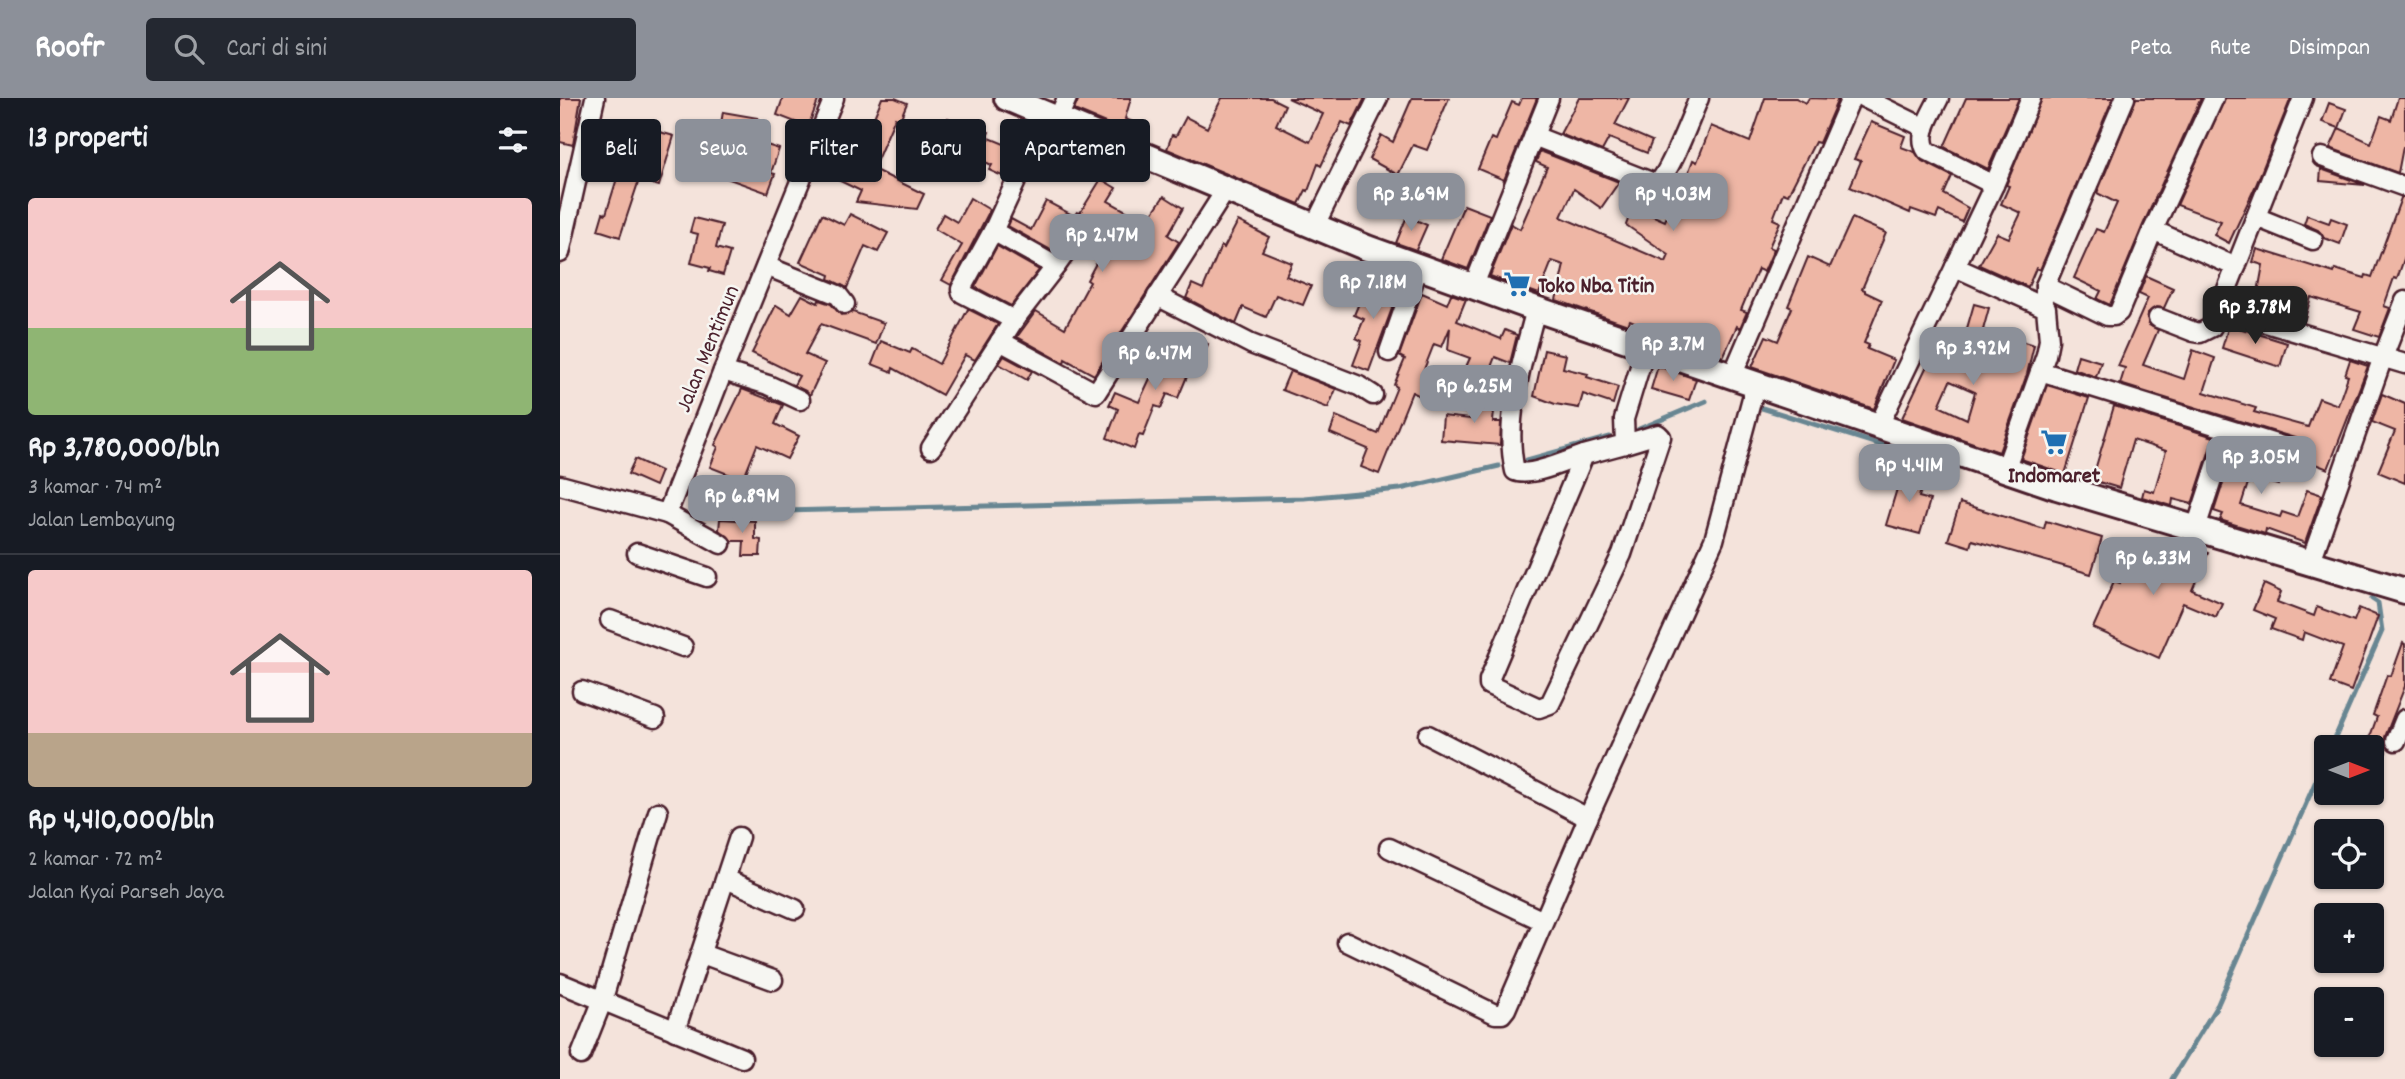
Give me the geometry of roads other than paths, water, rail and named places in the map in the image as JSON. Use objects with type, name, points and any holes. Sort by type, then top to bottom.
[{"type":"main road","points":[[1007,98],[1057,110],[1227,188],[1367,248],[1536,309],[2005,470],[2405,591]]},
{"type":"street","points":[[560,253],[595,98]]},
{"type":"street","name":"Jalan Mentimun","points":[[667,514],[834,98]]},
{"type":"street","points":[[1315,225],[1378,98]]},
{"type":"street","points":[[1474,285],[1549,98]]},
{"type":"street","points":[[1534,136],[1656,184],[1662,180],[1699,98]]},
{"type":"street","points":[[1347,942],[1495,1014],[1502,1014],[1714,540],[1744,379],[1851,98]]},
{"type":"street","points":[[1864,98],[1925,128]]},
{"type":"street","points":[[1939,98],[1922,140],[1927,151],[1994,185]]},
{"type":"street","points":[[1879,425],[1994,185],[2031,98]]},
{"type":"street","points":[[2005,470],[2049,340],[2045,286],[2124,98]]},
{"type":"street","points":[[2045,286],[2107,316],[2114,316],[2126,299],[2152,230],[2214,98]]},
{"type":"street","points":[[2158,318],[2200,333],[2212,327],[2303,98]]},
{"type":"street","points":[[1014,320],[961,292],[1057,110]]},
{"type":"street","points":[[2322,157],[2405,187]]},
{"type":"street","points":[[1000,341],[1093,393],[1099,389],[1227,188]]},
{"type":"street","points":[[2256,218],[2312,240]]},
{"type":"street","points":[[2152,230],[2235,267]]},
{"type":"street","points":[[993,231],[1056,266]]},
{"type":"street","points":[[931,448],[1014,320],[1069,248]]},
{"type":"street","points":[[1389,352],[1419,266]]},
{"type":"street","points":[[766,267],[838,295],[845,304]]},
{"type":"street","points":[[1955,267],[2046,308]]},
{"type":"street","points":[[1157,296],[1251,344],[1359,386],[1373,395]]},
{"type":"street","points":[[2310,564],[2405,301]]},
{"type":"street","points":[[1536,309],[1514,406],[1511,455],[1515,471],[1521,474],[1535,471],[1584,455],[1658,434],[1661,437],[1622,554],[1550,704],[1539,708],[1489,685],[1489,680],[1584,455]]},
{"type":"street","points":[[2219,309],[2405,364]]},
{"type":"street","points":[[1625,444],[1624,419],[1646,346]]},
{"type":"street","points":[[723,371],[768,385],[800,400]]},
{"type":"street","points":[[2039,371],[2292,449]]},
{"type":"street","points":[[2196,528],[2228,430]]},
{"type":"street","points":[[560,485],[667,514],[721,544]]},
{"type":"street","points":[[637,553],[707,577]]},
{"type":"street","points":[[610,620],[682,647]]},
{"type":"street","points":[[582,691],[655,718]]},
{"type":"street","points":[[2396,741],[2405,719]]},
{"type":"street","points":[[1427,735],[1588,818]]},
{"type":"street","points":[[581,1055],[602,1002],[658,812]]},
{"type":"street","points":[[675,1031],[740,837]]},
{"type":"street","points":[[1390,848],[1543,921]]},
{"type":"street","points":[[726,879],[795,909]]},
{"type":"street","points":[[702,954],[773,980]]},
{"type":"street","points":[[560,983],[742,1058]]},
{"type":"waterway","points":[[1639,429],[1706,401]]},
{"type":"waterway","points":[[1762,408],[1897,450]]},
{"type":"waterway","points":[[1527,460],[1610,437]]},
{"type":"waterway","points":[[708,513],[1304,498],[1400,489],[1499,466]]},
{"type":"waterway","points":[[2336,735],[2382,631],[2378,603],[2372,599]]},
{"type":"waterway","points":[[2172,1079],[2218,1004],[2314,785]]},
{"type":"place","name":"Toko Nba Titin","points":[[1517,284]]},
{"type":"place","name":"Indomaret","points":[[2054,442]]}]
